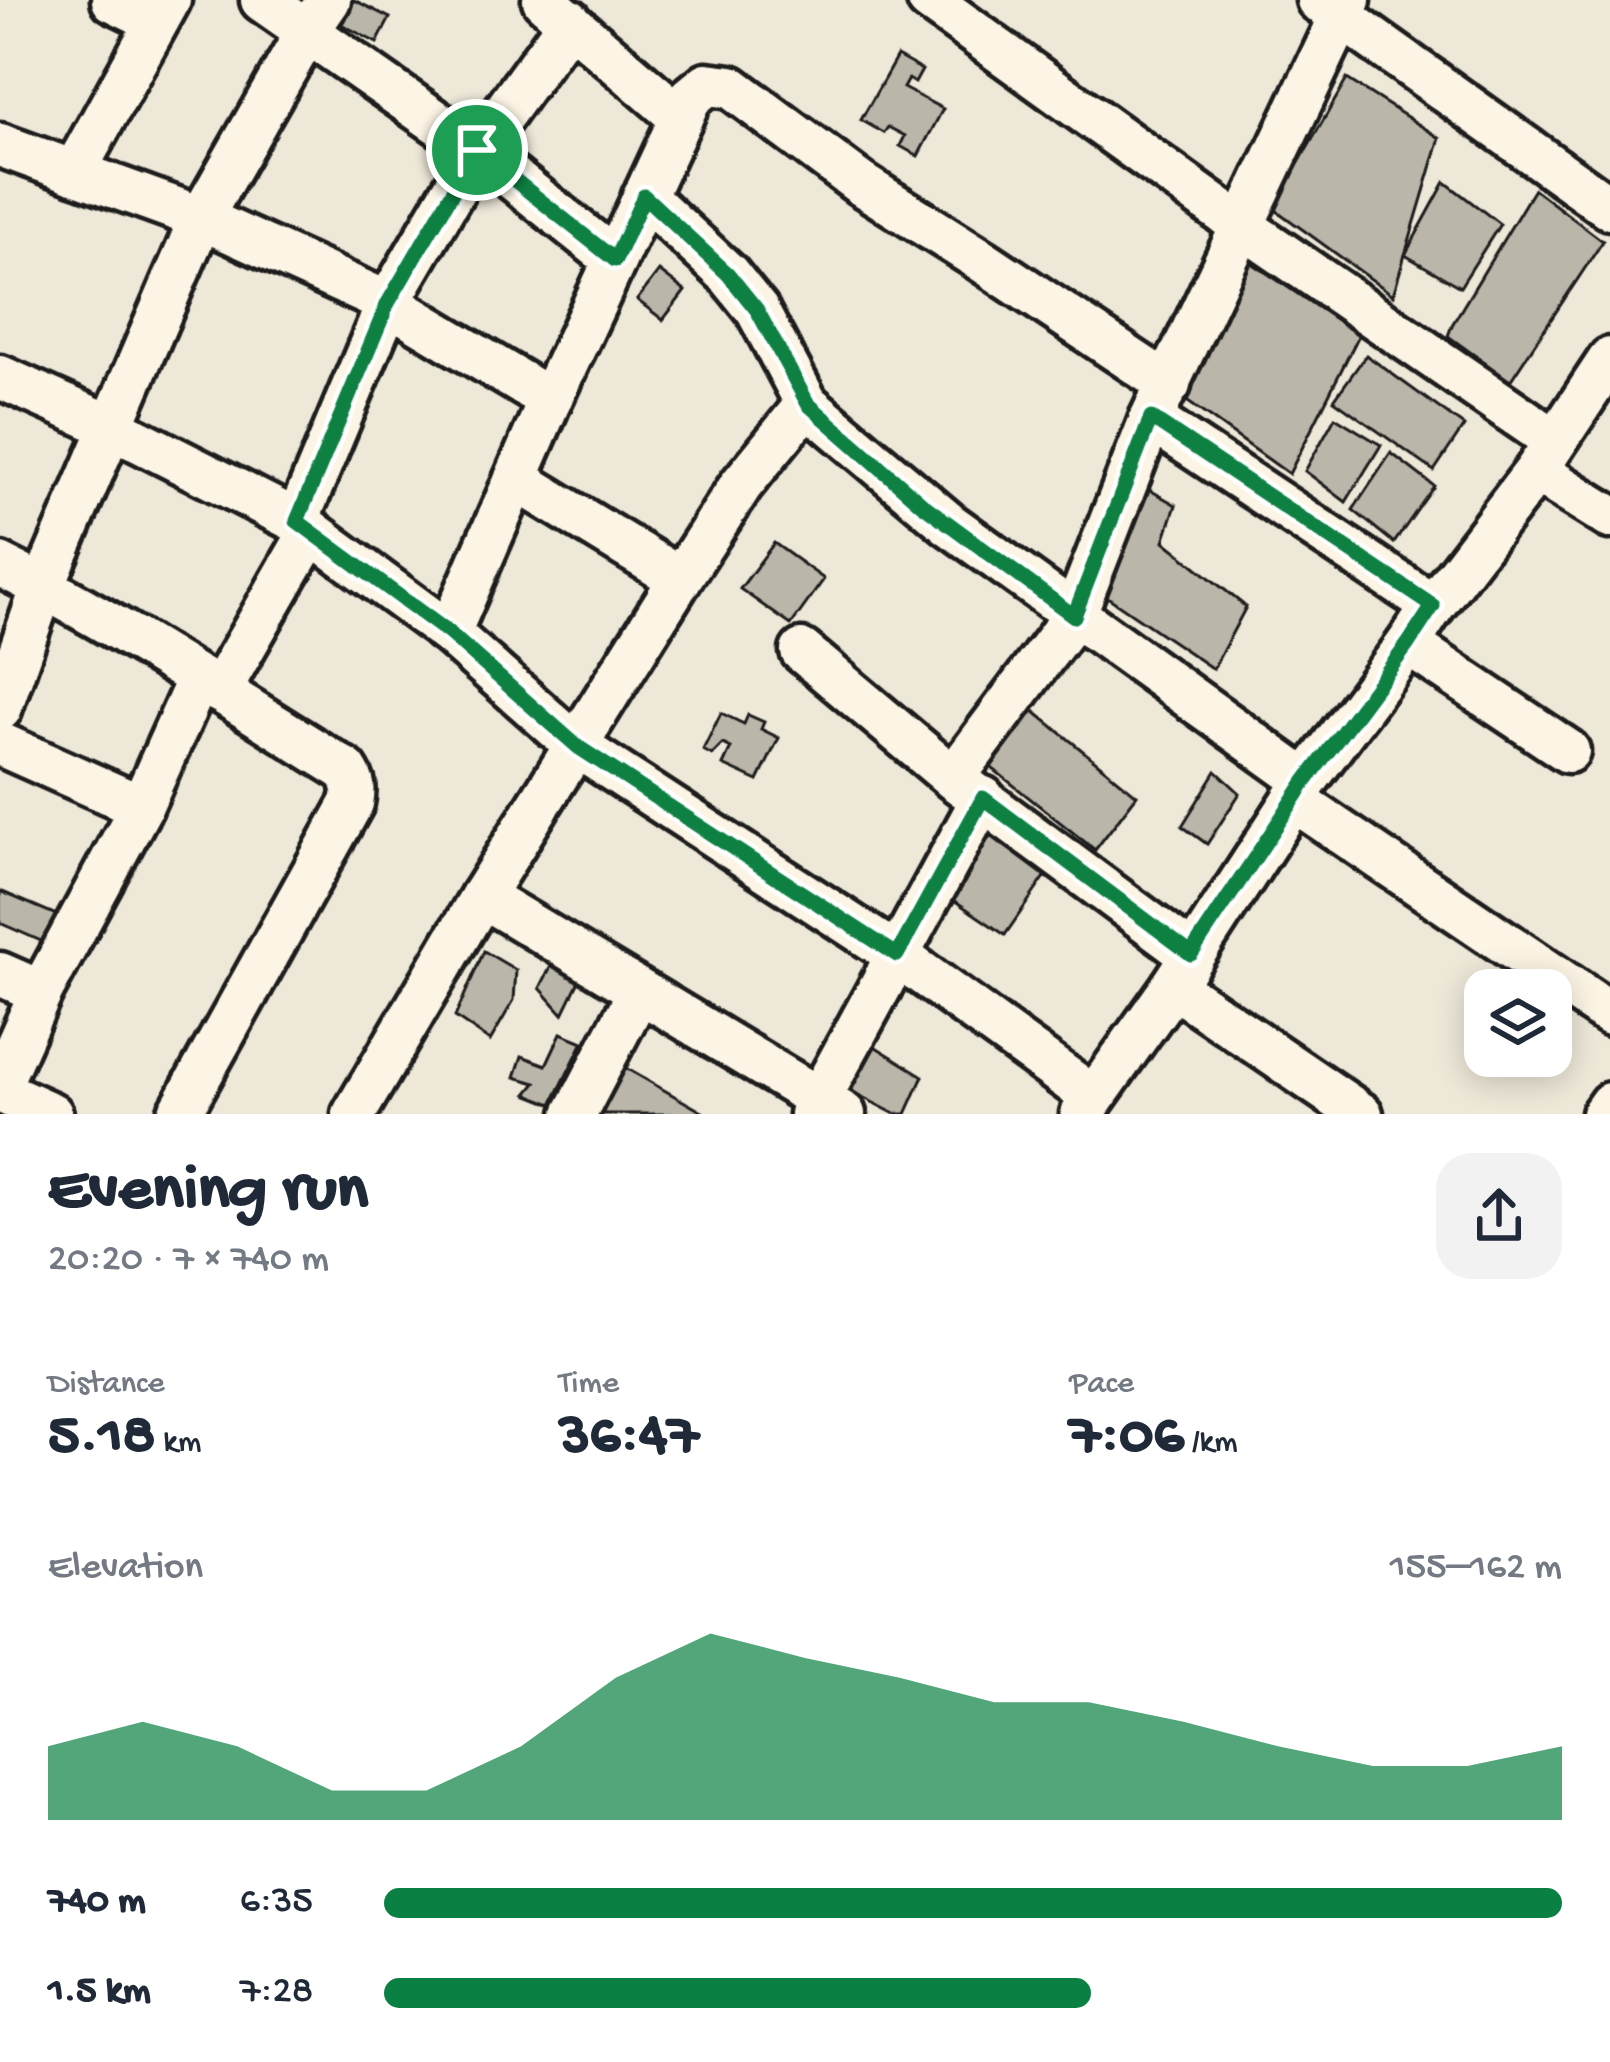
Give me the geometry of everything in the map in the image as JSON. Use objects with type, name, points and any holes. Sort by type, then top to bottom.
[{"type":"street","points":[[74,172],[163,11],[113,0]]},
{"type":"street","points":[[262,0],[318,16],[615,260]]},
{"type":"street","points":[[929,0],[1242,226],[1545,456],[1610,517]]},
{"type":"street","points":[[482,896],[825,1109],[968,788],[1074,616],[1160,402],[1242,226],[1336,5],[1610,208]]},
{"type":"street","points":[[51,1114],[0,1088],[41,992],[209,685],[304,526],[388,303],[557,11],[681,118]]},
{"type":"street","points":[[0,709],[43,586],[201,218],[318,16]]},
{"type":"street","points":[[449,633],[644,196],[681,118],[698,89],[707,84],[731,87],[861,184],[983,261],[1160,402],[1433,606]]},
{"type":"street","points":[[0,146],[201,218],[388,303],[550,400]]},
{"type":"street","points":[[644,196],[728,274],[757,310],[808,404],[922,504],[1300,790],[1610,1014]]},
{"type":"street","points":[[0,377],[112,427],[304,526],[449,633],[578,747],[897,955],[1087,1106],[1300,790],[1545,456],[1610,359]]},
{"type":"street","points":[[364,1110],[482,896],[680,578],[741,485],[808,404]]},
{"type":"street","points":[[516,479],[680,578]]},
{"type":"street","points":[[0,565],[209,685],[346,770],[353,780],[352,802],[179,1114]]},
{"type":"street","points":[[1408,644],[1568,751]]},
{"type":"street","points":[[802,651],[1361,1114]]},
{"type":"street","points":[[0,744],[141,807]]},
{"type":"street","points":[[0,974],[41,992]]},
{"type":"street","points":[[575,1114],[639,992]]},
{"type":"street","points":[[1603,1114],[1610,1104]]},
{"type":"building","points":[[354,0],[390,18],[377,43],[341,24]]},
{"type":"building","points":[[897,56],[922,70],[915,83],[908,79],[903,88],[943,109],[918,156],[900,146],[905,136],[888,127],[884,133],[861,120]]},
{"type":"building","points":[[1347,79],[1440,138],[1393,295],[1273,208]]},
{"type":"building","points":[[1445,182],[1500,224],[1460,287],[1405,255]]},
{"type":"building","points":[[1534,189],[1603,241],[1510,381],[1448,336]]},
{"type":"building","points":[[1246,259],[1359,335],[1289,474],[1181,397]]},
{"type":"building","points":[[659,271],[685,291],[663,320],[637,300]]},
{"type":"building","points":[[1366,355],[1464,426],[1434,471],[1334,400]]},
{"type":"building","points":[[1335,417],[1381,445],[1346,502],[1305,471]]},
{"type":"building","points":[[1391,453],[1434,486],[1394,543],[1353,510]]},
{"type":"building","points":[[1141,485],[1176,505],[1164,541],[1246,607],[1213,669],[1100,592]]},
{"type":"building","points":[[774,543],[824,579],[791,625],[740,589]]},
{"type":"building","points":[[1029,707],[1137,795],[1095,850],[988,765]]},
{"type":"building","points":[[721,713],[744,724],[748,715],[764,722],[761,729],[779,738],[758,781],[723,765],[731,748],[723,744],[712,755],[703,750]]},
{"type":"building","points":[[1216,771],[1240,793],[1207,844],[1182,826]]},
{"type":"building","points":[[981,823],[1051,868],[1005,935],[942,892]]},
{"type":"building","points":[[0,891],[59,916],[48,944],[0,923]]},
{"type":"building","points":[[484,951],[516,970],[514,1000],[490,1041],[455,1017]]},
{"type":"building","points":[[553,962],[580,979],[563,1014],[540,988]]},
{"type":"building","points":[[561,1033],[583,1042],[552,1104],[527,1094],[536,1083],[515,1077],[522,1056],[546,1065]]},
{"type":"building","points":[[863,1039],[923,1076],[906,1114],[895,1114],[847,1089]]},
{"type":"building","points":[[622,1066],[706,1114],[602,1114]]},
{"type":"route","points":[[477,150],[615,260],[644,196],[728,274],[757,310],[808,404],[922,504],[1074,616],[1151,418],[1433,606],[1306,781],[1191,954],[983,798],[897,955],[578,747],[449,633],[297,521],[388,303],[477,150]]}]
